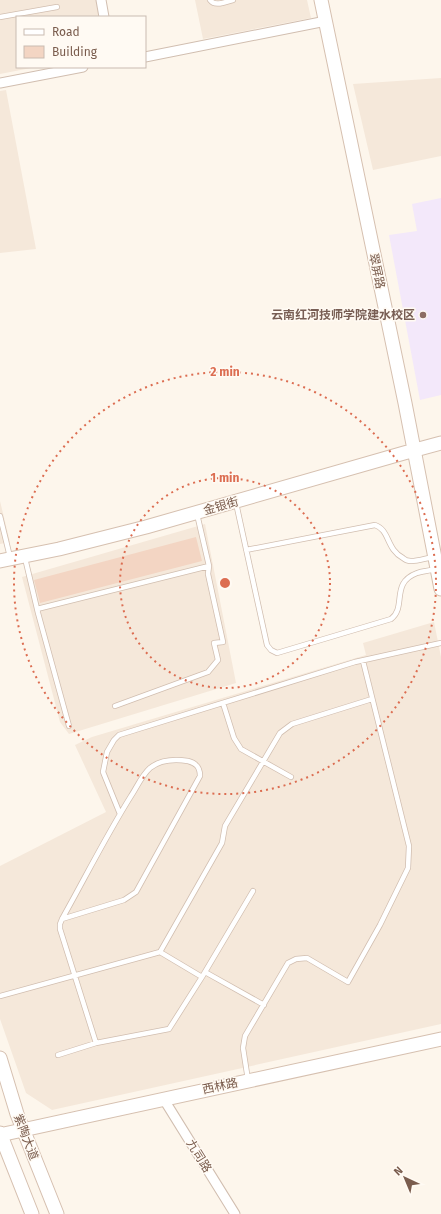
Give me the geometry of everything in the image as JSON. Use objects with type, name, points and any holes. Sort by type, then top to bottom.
[{"type":"street","points":[[101,0],[104,16]]},
{"type":"street","name":"翠屏路","points":[[321,0],[414,450],[441,589]]},
{"type":"street","points":[[146,57],[326,21]]},
{"type":"street","points":[[0,83],[79,68]]},
{"type":"street","name":"金银街","points":[[5,560],[124,533],[441,443]]},
{"type":"street","name":"西林路","points":[[0,1134],[441,1039]]},
{"type":"street","name":"紫陶大道","points":[[0,1058],[17,1114],[57,1214]]},
{"type":"street","name":"九司路","points":[[163,1098],[235,1214]]},
{"type":"street","name":"紫陶大道","points":[[0,1134],[32,1214]]},
{"type":"lane","points":[[210,0],[212,3],[216,4],[233,0]]},
{"type":"lane","points":[[0,17],[57,7]]},
{"type":"lane","points":[[236,501],[267,645],[271,650],[277,653],[391,619],[398,611],[400,589],[408,579],[436,563]]},
{"type":"lane","points":[[115,706],[208,672],[218,660],[214,644],[223,642],[208,574],[209,566],[197,513]]},
{"type":"lane","points":[[0,516],[5,560]]},
{"type":"lane","points":[[246,550],[375,525],[382,529],[390,547],[399,556],[410,562],[436,563]]},
{"type":"lane","points":[[25,556],[37,609],[68,726]]},
{"type":"lane","points":[[37,609],[209,566]]},
{"type":"lane","points":[[120,814],[103,772],[106,752],[114,740],[119,736],[363,661],[441,643]]},
{"type":"lane","points":[[248,1080],[244,1040],[288,963],[296,959],[307,958],[348,982],[380,926],[408,868],[409,846],[363,661]]},
{"type":"lane","points":[[0,996],[160,952],[222,843],[225,826],[280,733],[287,726],[372,699]]},
{"type":"lane","points":[[223,703],[238,746],[291,777]]},
{"type":"lane","points":[[62,919],[124,900],[136,892],[200,776],[199,769],[193,762],[171,759],[153,766],[146,772],[120,814],[62,919],[60,924],[60,929],[74,976],[96,1043]]},
{"type":"lane","points":[[58,1055],[96,1043],[169,1029],[253,891]]},
{"type":"lane","points":[[160,952],[202,977]]},
{"type":"lane","points":[[205,972],[264,1005]]},
{"type":"shaded area","points":[[0,0],[96,0],[99,16],[16,16],[16,68],[31,68],[0,74]]},
{"type":"shaded area","points":[[195,0],[307,0],[311,18],[203,39]]},
{"type":"shaded area","points":[[441,78],[441,156],[373,170],[353,84]]},
{"type":"shaded area","points":[[6,90],[36,249],[0,253],[0,91]]},
{"type":"shaded area","name":"云南红河技师学院建水校区","points":[[441,198],[441,395],[420,400],[389,235],[417,231],[412,204]]},
{"type":"shaded area","points":[[0,501],[10,542],[0,544]]},
{"type":"shaded area","points":[[205,524],[236,683],[69,734],[60,722],[22,577]]},
{"type":"shaded area","points":[[434,622],[441,657],[441,1024],[52,1110],[26,1093],[0,1019],[0,866],[106,812],[75,745],[92,737],[366,655],[363,643]]},
{"type":"building","points":[[196,537],[202,561],[40,603],[34,580]]},
{"type":"place","name":"云南红河技师学院建水校区","points":[[423,315]]}]
